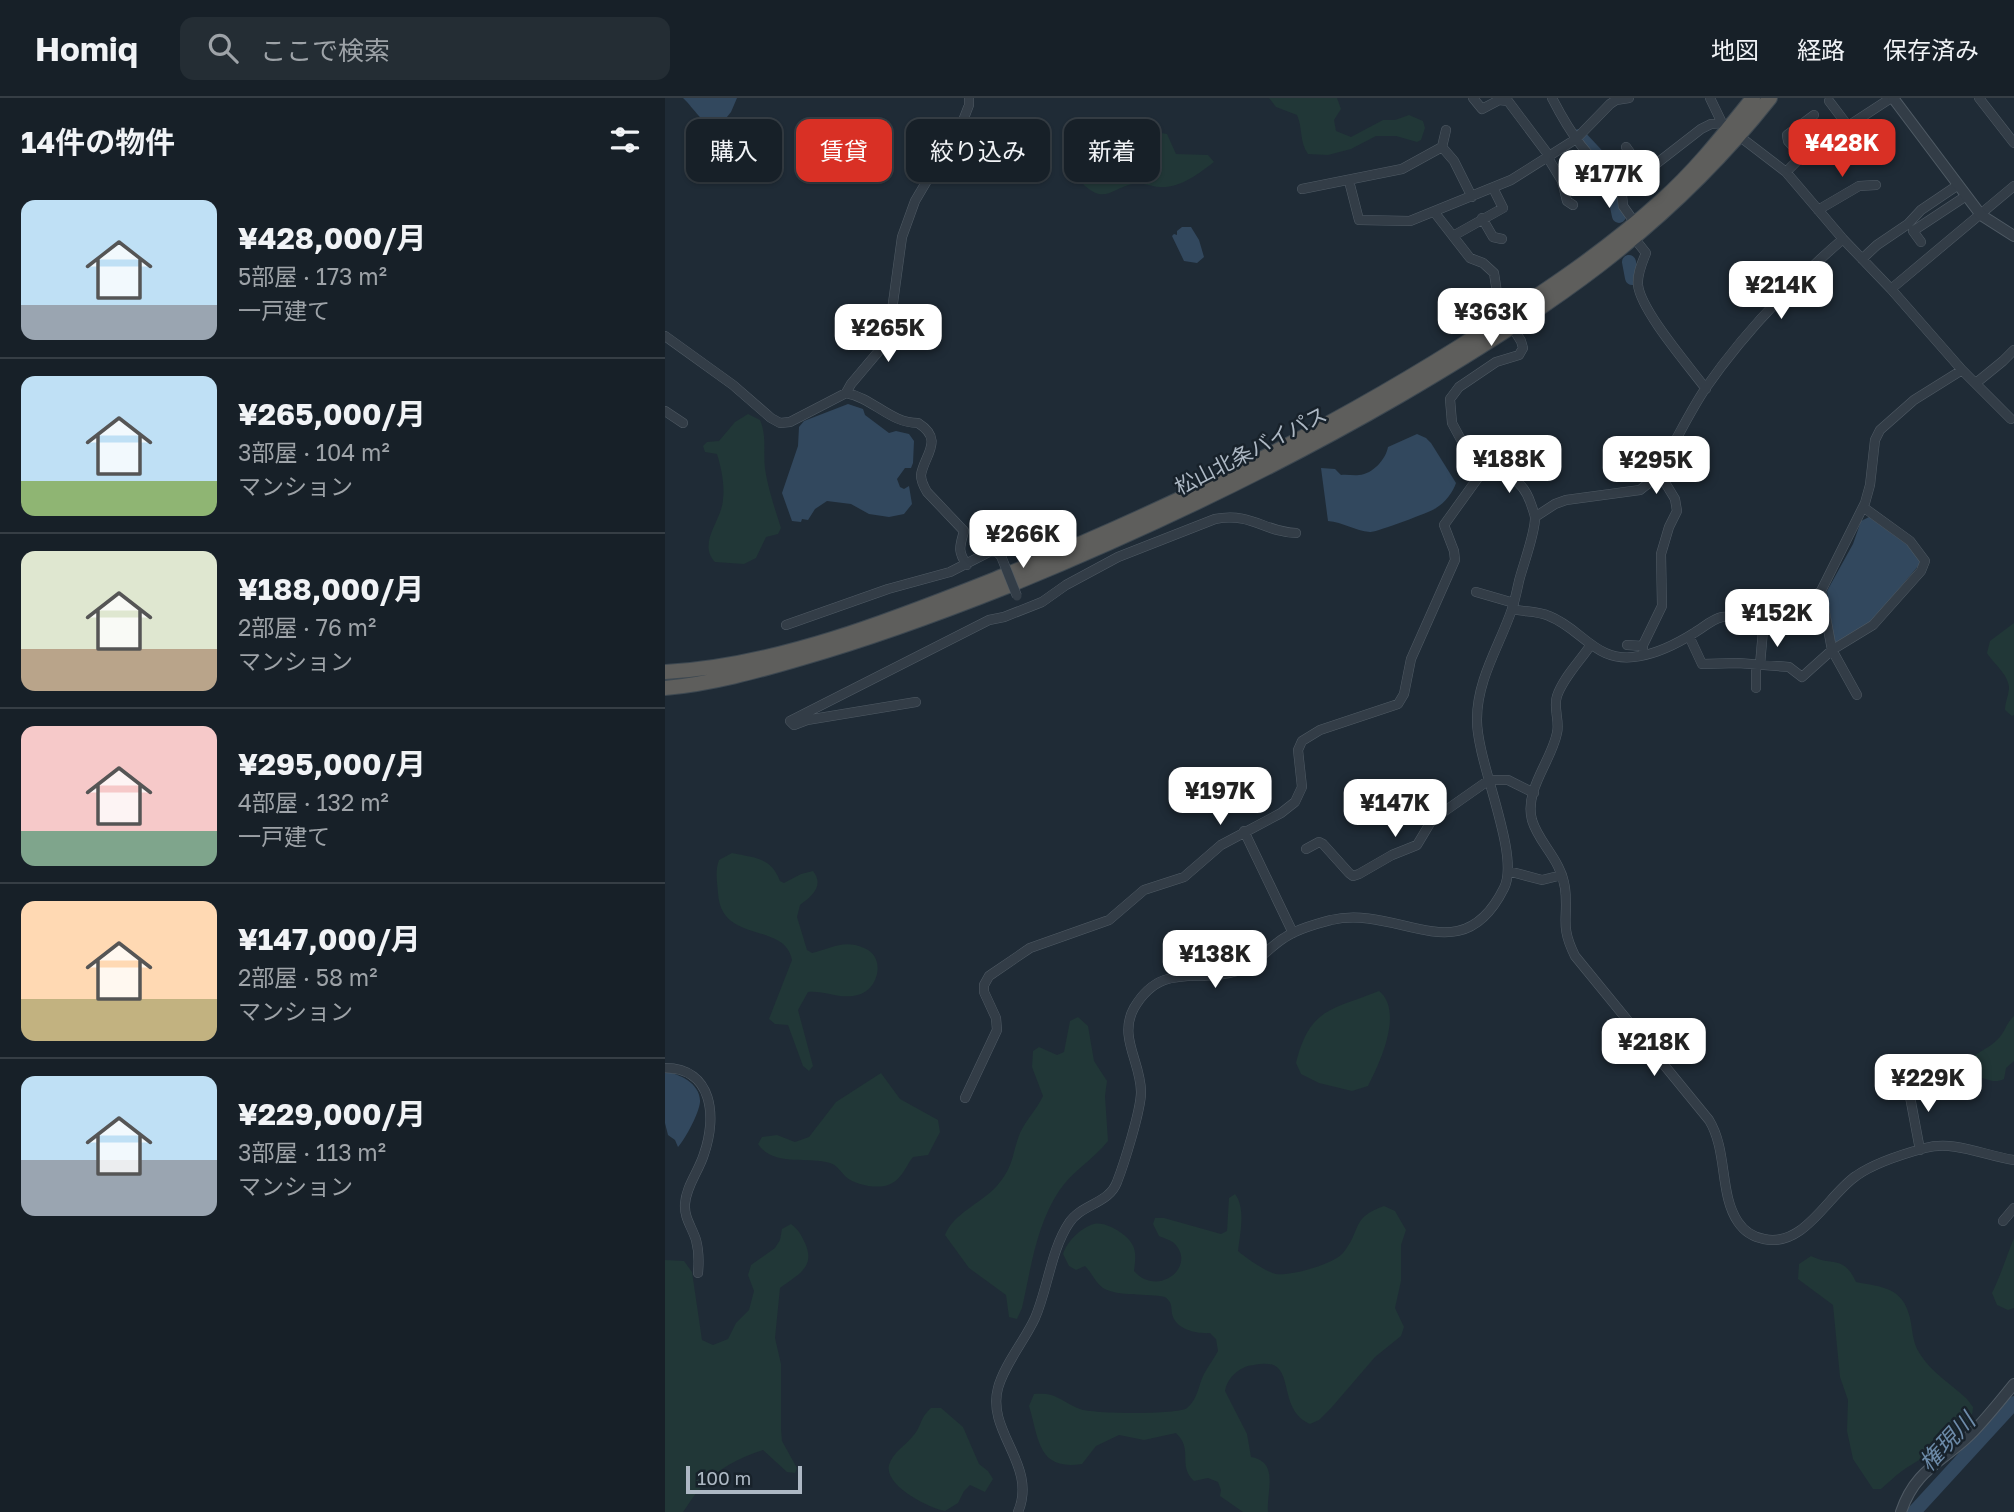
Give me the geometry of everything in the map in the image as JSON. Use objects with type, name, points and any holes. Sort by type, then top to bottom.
[{"type":"highway","name":"松山北条バイパス","points":[[665,688],[727,678],[833,649],[965,603],[1110,537],[1236,484],[1309,446],[1510,322],[1635,239],[1700,180],[1730,129],[1753,98]]},
{"type":"highway","name":"松山北条バイパス","points":[[1510,322],[1635,223],[1682,181],[1730,129],[1770,98]]},
{"type":"highway","name":"松山北条バイパス","points":[[665,672],[722,667],[772,656],[832,638],[1110,537]]},
{"type":"street","points":[[665,335],[780,423],[790,422],[846,393],[884,342],[890,325],[902,237],[915,201],[964,118],[969,98]]},
{"type":"street","points":[[1473,98],[1482,109],[1499,100],[1508,101],[1549,157],[1562,181],[1567,201],[1573,205]]},
{"type":"street","points":[[1552,98],[1591,159],[1614,179],[1623,206],[1635,223]]},
{"type":"street","points":[[1349,181],[1359,220],[1410,222],[1511,180],[1576,139],[1610,104],[1629,98]]},
{"type":"street","points":[[1710,98],[1730,129],[1786,172],[1962,370],[2011,419]]},
{"type":"street","points":[[1786,172],[1802,156],[1892,98],[1981,215],[2014,236]]},
{"type":"street","points":[[1979,98],[2014,143]]},
{"type":"street","points":[[1829,101],[1848,125]]},
{"type":"street","points":[[1802,156],[1788,141],[1787,135],[1814,114]]},
{"type":"street","points":[[1614,179],[1634,181],[1711,124],[1730,129]]},
{"type":"street","points":[[1302,190],[1402,169],[1442,147],[1446,130]]},
{"type":"street","points":[[1442,147],[1454,161],[1472,197]]},
{"type":"street","points":[[1626,147],[1644,172]]},
{"type":"street","points":[[1818,210],[1859,186],[1875,184]]},
{"type":"street","points":[[1862,259],[1921,210],[1958,185]]},
{"type":"street","points":[[1891,289],[2014,186]]},
{"type":"street","points":[[1453,236],[1503,208],[1493,188]]},
{"type":"street","points":[[1921,242],[1913,231],[1966,196]]},
{"type":"street","points":[[1435,213],[1470,258],[1483,263],[1494,273],[1499,306],[1523,348],[1519,355],[1496,362],[1459,387],[1450,399],[1452,423],[1480,475]]},
{"type":"street","points":[[1482,218],[1493,236],[1502,239]]},
{"type":"street","points":[[1635,239],[1646,253],[1637,282],[1640,294],[1660,327],[1706,389]]},
{"type":"street","points":[[1535,517],[1566,500],[1640,490],[1650,482],[1706,389],[1786,293],[1843,239]]},
{"type":"street","points":[[1976,383],[2014,350]]},
{"type":"street","points":[[1476,592],[1548,615],[1590,646],[1616,656],[1643,651],[1689,636],[1722,617],[1734,618],[1763,630],[1768,629],[1821,591],[1863,508],[1870,485],[1875,440],[1879,430],[1914,400],[1962,370]]},
{"type":"street","points":[[846,393],[856,394],[904,423],[918,423],[929,433],[931,448],[921,477],[923,485],[964,531],[958,548],[967,565]]},
{"type":"street","points":[[665,411],[683,424]]},
{"type":"street","points":[[1643,651],[1662,606],[1661,554],[1669,527],[1678,511],[1675,499],[1658,471]]},
{"type":"street","points":[[1018,1512],[1024,1492],[1021,1470],[1003,1430],[996,1392],[1034,1320],[1061,1240],[1071,1219],[1086,1206],[1106,1198],[1117,1185],[1140,1102],[1141,1091],[1129,1042],[1128,1026],[1137,1003],[1149,990],[1173,976],[1219,975],[1238,971],[1249,966],[1293,933],[1334,919],[1364,916],[1433,932],[1456,933],[1476,923],[1503,891],[1508,871],[1506,848],[1478,732],[1478,704],[1492,657],[1513,606],[1535,517],[1522,485],[1497,475],[1480,475]]},
{"type":"street","points":[[965,1098],[997,1030],[984,992],[989,976],[1030,948],[1109,920],[1144,890],[1184,877],[1221,845],[1295,802],[1302,787],[1298,750],[1302,741],[1320,730],[1398,704],[1404,694],[1411,659],[1455,560],[1444,525],[1480,475]]},
{"type":"street","points":[[1689,636],[1702,664],[1738,663],[1789,667],[1802,677],[1832,650],[1873,625],[1925,567],[1923,556],[1910,541],[1863,508]]},
{"type":"street","points":[[916,702],[794,724],[790,721],[989,620],[1042,602],[1066,585],[1118,557],[1215,519],[1232,516],[1244,518],[1283,532],[1296,533]]},
{"type":"street","points":[[1110,537],[1118,557]]},
{"type":"street","points":[[786,625],[967,565],[991,551],[1001,556],[1022,610]]},
{"type":"street","points":[[1821,591],[1832,650],[1857,695]]},
{"type":"street","points":[[1756,688],[1763,630]]},
{"type":"street","points":[[1627,645],[1643,651]]},
{"type":"street","points":[[1590,646],[1558,692],[1555,705],[1557,733],[1530,806],[1533,822],[1562,875],[1565,888],[1564,927],[1575,956],[1709,1121],[1719,1146],[1731,1204],[1739,1224],[1753,1236],[1770,1241],[1793,1235],[1859,1173],[1920,1150],[1948,1146],[2014,1160]]},
{"type":"street","points":[[1306,849],[1319,842],[1323,844],[1353,876],[1417,845],[1433,820],[1489,779],[1508,780],[1534,793]]},
{"type":"street","points":[[1244,831],[1293,933]]},
{"type":"street","points":[[1508,871],[1542,880],[1562,875]]},
{"type":"street","points":[[665,1068],[695,1076],[708,1096],[709,1129],[706,1150],[685,1201],[687,1221],[698,1251],[698,1272]]},
{"type":"street","points":[[1908,1086],[1920,1150]]},
{"type":"street","points":[[2003,1221],[2014,1208]]},
{"type":"street","points":[[1902,1512],[1907,1495],[1915,1483],[1973,1433],[2014,1384]]},
{"type":"green space","points":[[1269,98],[1337,98],[1341,109],[1334,120],[1336,131],[1351,137],[1383,120],[1395,120],[1409,115],[1423,121],[1425,128],[1421,140],[1417,142],[1396,136],[1376,136],[1351,149],[1328,155],[1308,154],[1297,115],[1276,107]]},
{"type":"green space","points":[[1160,134],[1167,134],[1176,154],[1208,155],[1214,162],[1189,179],[1168,187],[1136,184],[1102,194],[1090,190],[1082,183],[1160,182]]},
{"type":"green space","points":[[748,414],[760,420],[762,426],[766,476],[781,528],[778,534],[766,537],[756,558],[744,564],[715,562],[710,555],[709,540],[722,507],[723,482],[717,454],[705,452],[703,446],[707,442],[719,441],[735,422]]},
{"type":"green space","points":[[2014,623],[2012,716],[2005,710],[2008,682],[1987,653],[1990,641]]},
{"type":"green space","points":[[732,853],[767,863],[784,883],[813,871],[817,886],[812,895],[800,905],[797,917],[807,950],[812,953],[850,944],[864,948],[875,957],[876,978],[861,994],[841,996],[808,992],[798,1010],[813,1066],[809,1071],[803,1066],[788,1025],[775,1024],[769,1019],[792,960],[787,948],[778,940],[741,927],[730,920],[722,909],[717,868],[719,860]]},
{"type":"green space","points":[[1379,991],[1390,1011],[1390,1024],[1383,1051],[1368,1086],[1352,1091],[1319,1083],[1301,1074],[1296,1063],[1308,1031],[1316,1021],[1336,1007]]},
{"type":"green space","points":[[2014,1016],[2014,1061],[2006,1068],[2004,1079],[1996,1081],[1973,1077],[1956,1084],[1956,1076],[1964,1063],[1997,1040]]},
{"type":"green space","points":[[1078,1017],[1088,1026],[1094,1061],[1107,1081],[1105,1096],[1108,1141],[1064,1184],[1051,1204],[1040,1233],[1017,1319],[1009,1317],[1006,1295],[969,1268],[945,1235],[961,1215],[996,1187],[1010,1166],[1020,1133],[1043,1096],[1032,1067],[1033,1051],[1039,1047],[1057,1055],[1064,1052],[1070,1021]]},
{"type":"green space","points":[[881,1073],[900,1099],[938,1120],[940,1132],[928,1155],[913,1157],[893,1183],[878,1187],[860,1184],[850,1180],[832,1164],[772,1156],[758,1144],[762,1137],[777,1135],[795,1142],[809,1137],[836,1102]]},
{"type":"green space","points":[[1235,1194],[1241,1214],[1238,1251],[1262,1268],[1276,1274],[1301,1271],[1330,1262],[1343,1253],[1366,1215],[1384,1206],[1395,1211],[1406,1230],[1401,1245],[1401,1281],[1395,1308],[1404,1327],[1401,1336],[1375,1357],[1319,1420],[1310,1424],[1299,1417],[1293,1408],[1283,1377],[1279,1369],[1272,1365],[1247,1366],[1227,1383],[1225,1391],[1247,1434],[1251,1457],[1260,1460],[1269,1471],[1268,1512],[1243,1512],[1220,1496],[1218,1482],[1208,1478],[1194,1481],[1187,1469],[1184,1445],[1176,1433],[1144,1440],[1119,1435],[1096,1446],[1082,1464],[1067,1465],[1048,1457],[1038,1440],[1029,1406],[1034,1394],[1053,1396],[1088,1411],[1135,1413],[1180,1410],[1187,1408],[1193,1401],[1204,1374],[1218,1351],[1216,1339],[1210,1333],[1200,1333],[1179,1325],[1173,1317],[1171,1304],[1165,1297],[1109,1291],[1100,1286],[1085,1266],[1076,1270],[1069,1266],[1063,1254],[1068,1245],[1079,1232],[1089,1226],[1110,1226],[1125,1236],[1134,1247],[1134,1271],[1143,1279],[1163,1280],[1178,1270],[1180,1252],[1173,1242],[1159,1236],[1153,1224],[1155,1218],[1164,1218],[1221,1234],[1227,1231],[1229,1198]]},
{"type":"green space","points":[[791,1224],[804,1240],[808,1259],[803,1270],[780,1288],[775,1338],[781,1364],[782,1441],[797,1468],[795,1473],[787,1472],[763,1450],[720,1470],[683,1512],[665,1512],[665,1260],[684,1261],[692,1272],[702,1340],[713,1345],[728,1339],[736,1323],[749,1310],[754,1291],[748,1275],[751,1265],[775,1248],[782,1229]]},
{"type":"green space","points":[[2014,1238],[2014,1308],[2008,1310],[1997,1305],[1992,1293]]},
{"type":"green space","points":[[1811,1256],[1842,1264],[1856,1282],[1883,1287],[1897,1294],[1907,1308],[1917,1350],[1930,1367],[1973,1407],[1971,1417],[1956,1435],[1902,1471],[1881,1489],[1873,1489],[1853,1459],[1847,1431],[1848,1400],[1840,1377],[1833,1305],[1798,1279],[1799,1264]]},
{"type":"green space","points":[[931,1408],[941,1408],[963,1427],[979,1464],[993,1479],[985,1492],[970,1485],[958,1503],[945,1511],[909,1495],[893,1481],[889,1473],[893,1456],[910,1440]]},
{"type":"water","points":[[683,98],[737,98],[725,119],[702,119]]},
{"type":"water","points":[[1182,227],[1191,227],[1199,240],[1204,257],[1197,263],[1184,261],[1172,236],[1177,235],[1177,231]]},
{"type":"water","points":[[848,404],[863,409],[865,415],[889,433],[896,431],[909,434],[914,441],[911,468],[905,468],[897,479],[900,487],[904,489],[909,486],[912,504],[904,514],[889,517],[869,514],[851,504],[827,501],[815,509],[808,520],[792,521],[782,493],[798,446],[799,427],[804,421]]},
{"type":"water","points":[[1417,434],[1431,443],[1456,483],[1451,494],[1442,503],[1424,514],[1370,532],[1328,521],[1321,468],[1335,469],[1341,475],[1364,474],[1378,465],[1388,447]]},
{"type":"water","points":[[1869,517],[1909,546],[1920,560],[1919,565],[1871,622],[1838,643],[1834,641],[1827,591],[1853,544],[1861,521]]},
{"type":"water","points":[[665,1072],[688,1081],[699,1096],[695,1119],[678,1147],[675,1140],[668,1135],[665,1123]]},
{"type":"waterway","points":[[1579,136],[1609,168],[1619,216]]},
{"type":"waterway","points":[[1629,262],[1632,278]]},
{"type":"waterway","name":"権現川","points":[[1914,1512],[2014,1403]]}]
